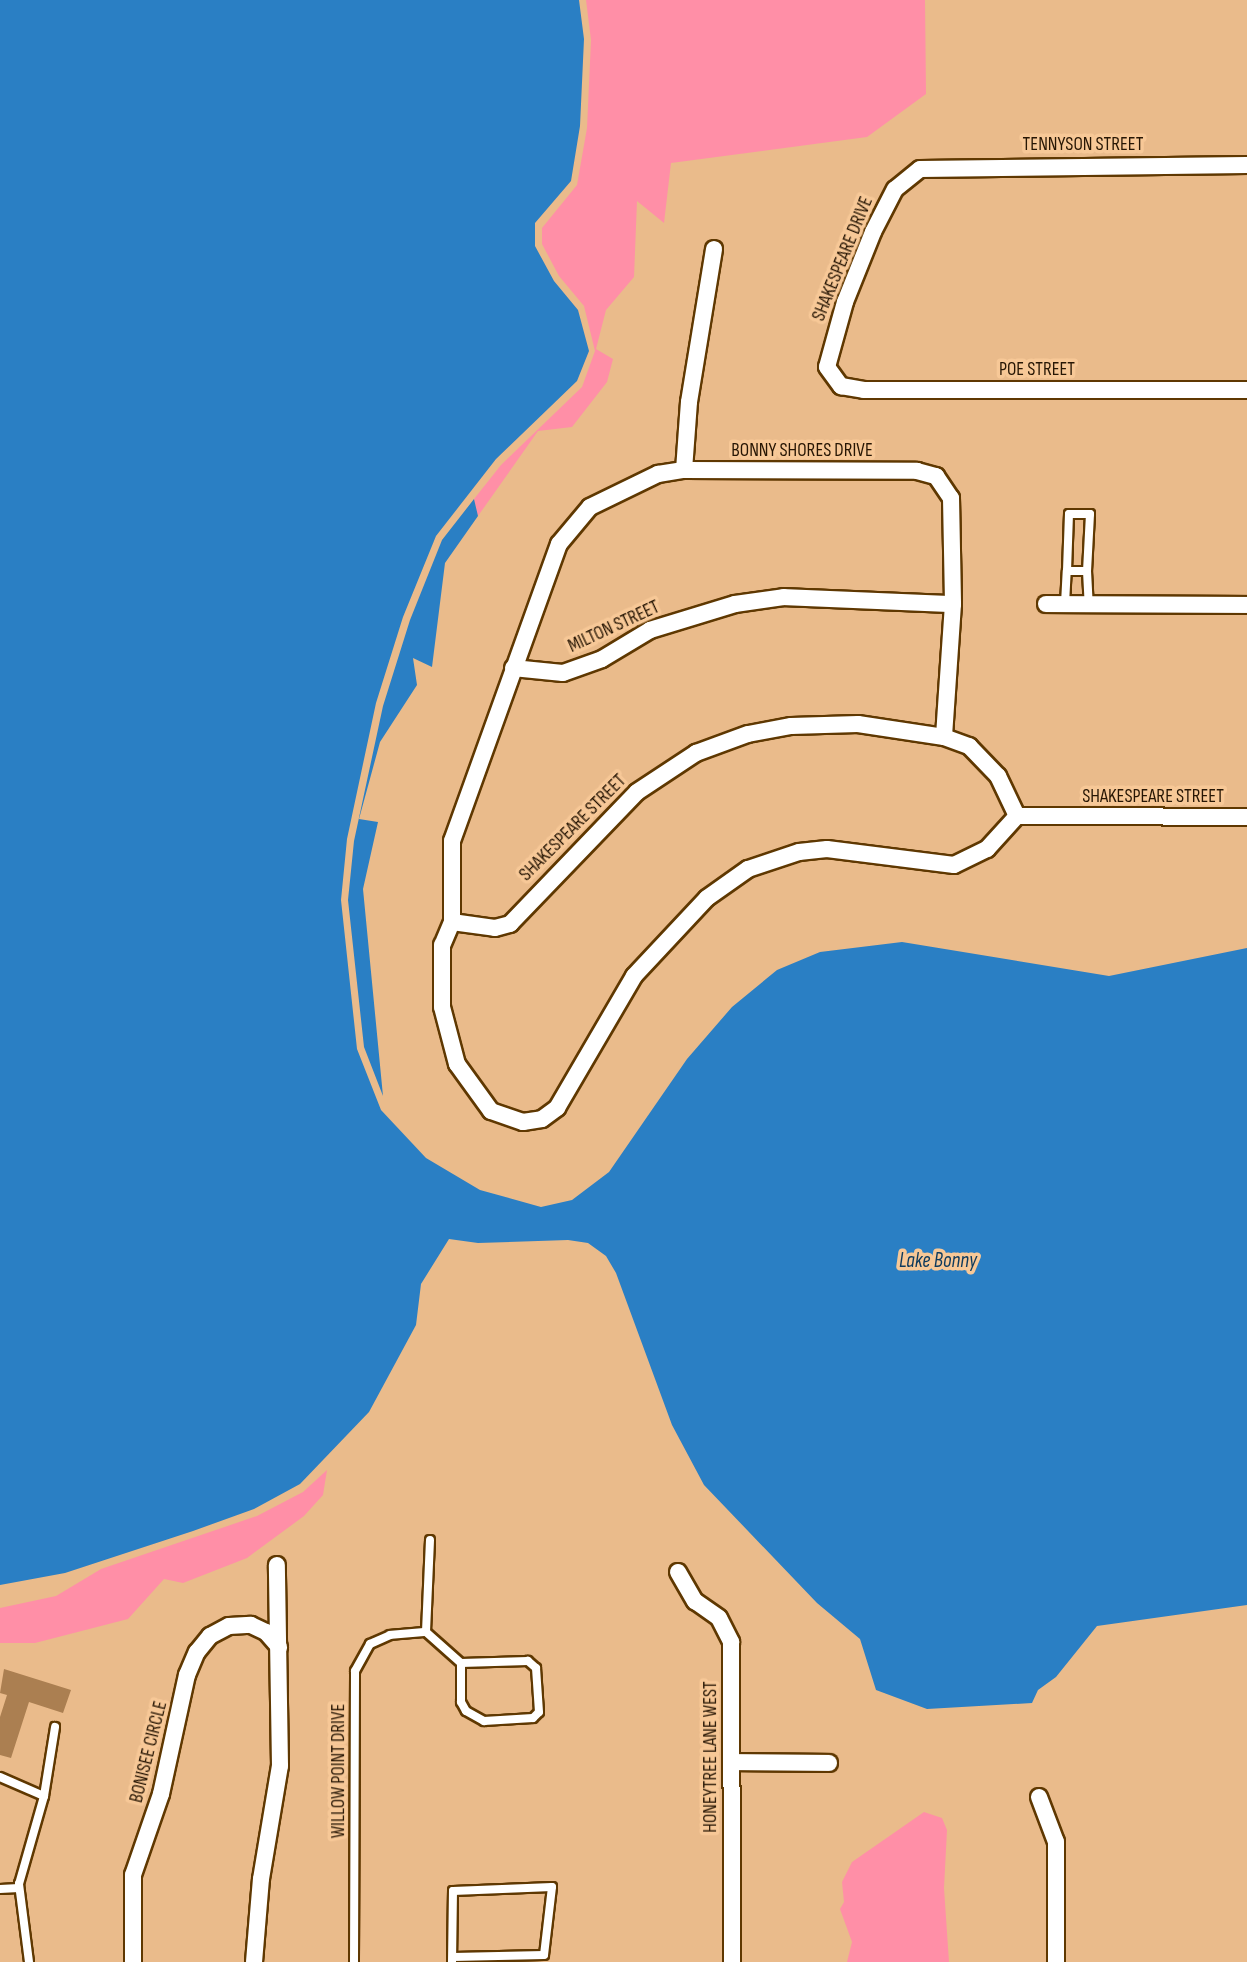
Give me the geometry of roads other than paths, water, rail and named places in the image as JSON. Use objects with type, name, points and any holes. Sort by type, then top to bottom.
[{"type":"street","name":"TENNYSON STREET","points":[[920,169],[1247,165]]},
{"type":"street","name":"SHAKESPEARE DRIVE","points":[[831,376],[828,355],[873,232],[895,189],[920,169]]},
{"type":"street","points":[[684,470],[689,402],[714,249]]},
{"type":"street","name":"POE STREET","points":[[831,376],[841,386],[864,390],[1247,390]]},
{"type":"street","name":"BONNY SHORES DRIVE","points":[[513,668],[555,553],[573,526],[612,492],[658,474],[684,470],[917,471],[936,476],[951,498],[953,604],[944,737]]},
{"type":"street","name":"MILTON STREET","points":[[513,668],[563,673],[602,659],[617,647],[671,623],[735,604],[784,597],[953,604]]},
{"type":"street","points":[[1046,604],[1247,605]]},
{"type":"street","points":[[513,668],[452,841],[452,922],[442,945],[442,1007],[457,1064],[476,1095],[505,1119],[542,1119],[557,1108],[634,975],[726,882],[770,860],[827,849],[954,865],[987,849],[1017,816]]},
{"type":"street","name":"SHAKESPEARE STREET","points":[[452,922],[495,929],[510,924],[637,792],[709,748],[748,734],[828,723],[944,737],[970,746],[998,776],[1017,816],[1247,817]]},
{"type":"street","points":[[254,1962],[261,1879],[280,1766],[277,1565]]},
{"type":"street","name":"HONEYTREE LANE WEST","points":[[678,1572],[695,1601],[719,1618],[731,1642],[732,1962]]},
{"type":"street","name":"BONISEE CIRCLE","points":[[133,1962],[133,1875],[161,1794],[187,1675],[197,1652],[210,1636],[229,1626],[251,1625],[266,1632],[279,1647]]},
{"type":"street","points":[[732,1762],[829,1763]]},
{"type":"street","points":[[1039,1797],[1056,1842],[1056,1962]]},
{"type":"lane","points":[[1065,604],[1069,514],[1090,514],[1087,571],[1089,604]]},
{"type":"lane","points":[[1067,572],[1087,571]]},
{"type":"lane","points":[[430,1541],[426,1632],[461,1663],[528,1661],[536,1668],[539,1712],[533,1718],[484,1721],[466,1711],[461,1702],[461,1663]]},
{"type":"lane","name":"WILLOW POINT DRIVE","points":[[354,1962],[355,1671],[369,1644],[390,1635],[426,1632]]},
{"type":"lane","points":[[29,1962],[19,1888],[44,1796],[55,1727]]},
{"type":"lane","points":[[0,1777],[44,1796]]},
{"type":"lane","points":[[552,1887],[544,1955],[453,1959],[453,1891],[552,1887]]},
{"type":"lane","points":[[0,1889],[19,1888]]},
{"type":"water","name":"Lake Bonny","points":[[0,0],[579,0],[584,39],[580,126],[571,181],[535,223],[535,246],[554,281],[578,310],[589,351],[577,381],[496,459],[436,536],[403,617],[376,703],[347,839],[341,900],[357,1049],[381,1110],[426,1158],[480,1190],[541,1207],[572,1200],[609,1172],[687,1059],[732,1007],[777,970],[820,952],[902,942],[1109,976],[1247,948],[1247,1605],[1097,1626],[1056,1677],[1038,1690],[1032,1703],[927,1709],[876,1690],[860,1639],[817,1603],[704,1485],[672,1425],[616,1273],[606,1256],[588,1243],[568,1240],[478,1243],[449,1239],[421,1284],[416,1325],[369,1412],[300,1484],[254,1509],[193,1531],[65,1573],[0,1585]]},
{"type":"water","points":[[474,499],[478,516],[445,563],[432,667],[413,658],[417,685],[380,742],[359,819],[378,822],[363,889],[383,1096],[364,1047],[348,900],[354,841],[383,706],[410,620],[442,540]]}]
